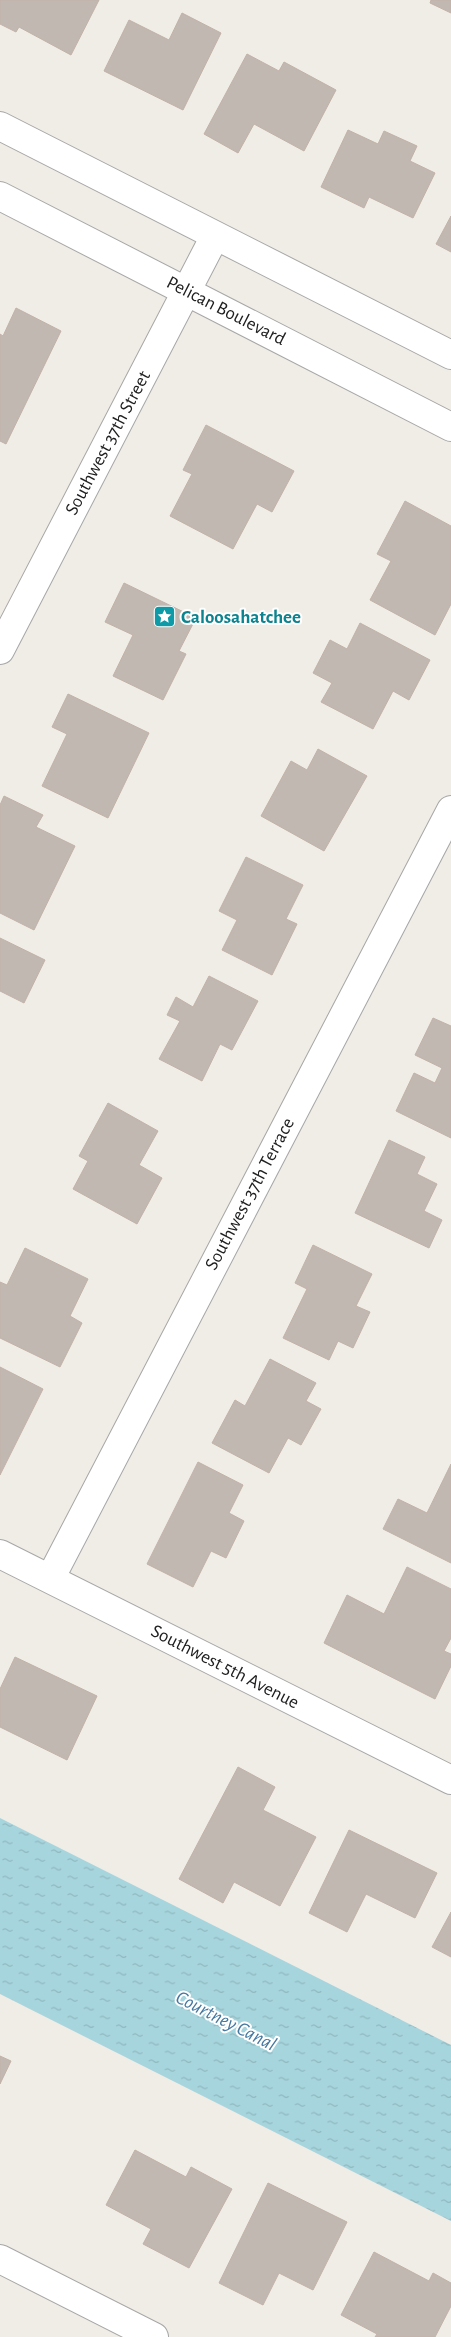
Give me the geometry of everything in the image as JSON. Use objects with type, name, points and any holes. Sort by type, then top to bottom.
[{"type":"street","points":[[0,126],[451,355]]},
{"type":"street","name":"Pelican Boulevard","points":[[0,196],[451,427]]},
{"type":"street","name":"Southwest 37th Street","points":[[0,650],[215,236]]},
{"type":"street","name":"Southwest 37th Terrace","points":[[50,1579],[451,810]]},
{"type":"street","name":"Southwest 5th Avenue","points":[[0,1554],[451,1780]]},
{"type":"street","points":[[0,2259],[154,2337]]},
{"type":"water","name":"Courtney Canal","points":[[0,1818],[451,2045],[451,2221],[0,1994]]},
{"type":"building","points":[[0,0],[99,0],[71,55],[19,27],[16,32],[0,24]]},
{"type":"building","points":[[431,0],[451,0],[451,13],[430,3]]},
{"type":"building","points":[[182,13],[221,33],[183,110],[104,71],[129,20],[169,40]]},
{"type":"building","points":[[247,54],[279,71],[284,62],[336,90],[304,151],[254,124],[238,153],[204,134]]},
{"type":"building","points":[[348,130],[378,144],[384,131],[417,146],[410,161],[435,173],[413,218],[369,197],[364,208],[321,187]]},
{"type":"building","points":[[451,216],[451,252],[436,244]]},
{"type":"building","points":[[16,308],[61,331],[6,444],[0,441],[0,334],[3,336]]},
{"type":"building","points":[[206,425],[294,471],[272,512],[257,504],[233,549],[170,516],[192,474],[183,470]]},
{"type":"building","points":[[405,501],[451,526],[451,604],[435,635],[370,600],[391,561],[377,554]]},
{"type":"building","points":[[124,583],[196,618],[179,651],[186,654],[163,700],[113,676],[133,635],[105,622]]},
{"type":"building","points":[[360,623],[430,660],[409,700],[393,691],[373,729],[321,702],[332,683],[313,673],[330,640],[347,649]]},
{"type":"building","points":[[68,694],[149,733],[108,818],[42,786],[67,734],[52,727]]},
{"type":"building","points":[[318,749],[367,776],[324,851],[261,816],[291,761],[307,770]]},
{"type":"building","points":[[4,796],[43,815],[36,827],[75,846],[34,930],[0,913],[0,805]]},
{"type":"building","points":[[246,857],[303,885],[286,919],[297,924],[272,975],[222,950],[237,920],[219,911]]},
{"type":"building","points":[[0,938],[45,960],[24,1003],[0,991]]},
{"type":"building","points":[[209,976],[258,1001],[232,1050],[220,1044],[202,1081],[159,1059],[180,1021],[167,1015],[176,997],[193,1007]]},
{"type":"building","points":[[433,1018],[451,1026],[451,1138],[396,1111],[414,1073],[435,1083],[442,1068],[415,1055]]},
{"type":"building","points":[[108,1103],[158,1131],[139,1165],[162,1178],[137,1224],[73,1189],[88,1161],[79,1156]]},
{"type":"building","points":[[389,1140],[425,1157],[417,1174],[437,1184],[424,1211],[442,1220],[429,1248],[355,1213]]},
{"type":"building","points":[[313,1245],[372,1274],[356,1306],[370,1312],[353,1348],[338,1341],[329,1360],[283,1338],[307,1289],[295,1283]]},
{"type":"building","points":[[25,1248],[88,1279],[70,1316],[82,1323],[60,1367],[0,1338],[0,1282],[7,1285]]},
{"type":"building","points":[[270,1359],[316,1383],[306,1401],[321,1409],[301,1445],[288,1438],[269,1473],[212,1443],[235,1400],[245,1406]]},
{"type":"building","points":[[0,1367],[43,1389],[0,1475]]},
{"type":"building","points":[[198,1462],[243,1485],[229,1513],[244,1521],[226,1558],[211,1551],[193,1587],[147,1564]]},
{"type":"building","points":[[451,1464],[451,1563],[383,1529],[398,1499],[427,1513]]},
{"type":"building","points":[[407,1567],[451,1589],[451,1638],[444,1651],[451,1654],[451,1666],[435,1699],[324,1643],[347,1595],[384,1614]]},
{"type":"building","points":[[15,1657],[97,1696],[67,1760],[0,1727],[0,1689]]},
{"type":"building","points":[[238,1767],[275,1787],[263,1810],[316,1837],[280,1906],[234,1882],[223,1903],[179,1879]]},
{"type":"building","points":[[349,1830],[437,1873],[415,1918],[366,1894],[347,1932],[309,1913]]},
{"type":"building","points":[[451,1912],[451,1957],[432,1947]]},
{"type":"building","points":[[0,2056],[11,2061],[0,2084]]},
{"type":"building","points":[[135,2150],[186,2177],[191,2167],[232,2189],[189,2268],[143,2244],[151,2229],[106,2205]]},
{"type":"building","points":[[268,2183],[347,2222],[313,2290],[279,2273],[263,2305],[219,2283]]},
{"type":"building","points":[[374,2252],[429,2281],[433,2273],[451,2283],[451,2306],[435,2337],[375,2337],[377,2334],[341,2315]]},
{"type":"place","name":"Caloosahatchee","points":[[165,617]]}]
